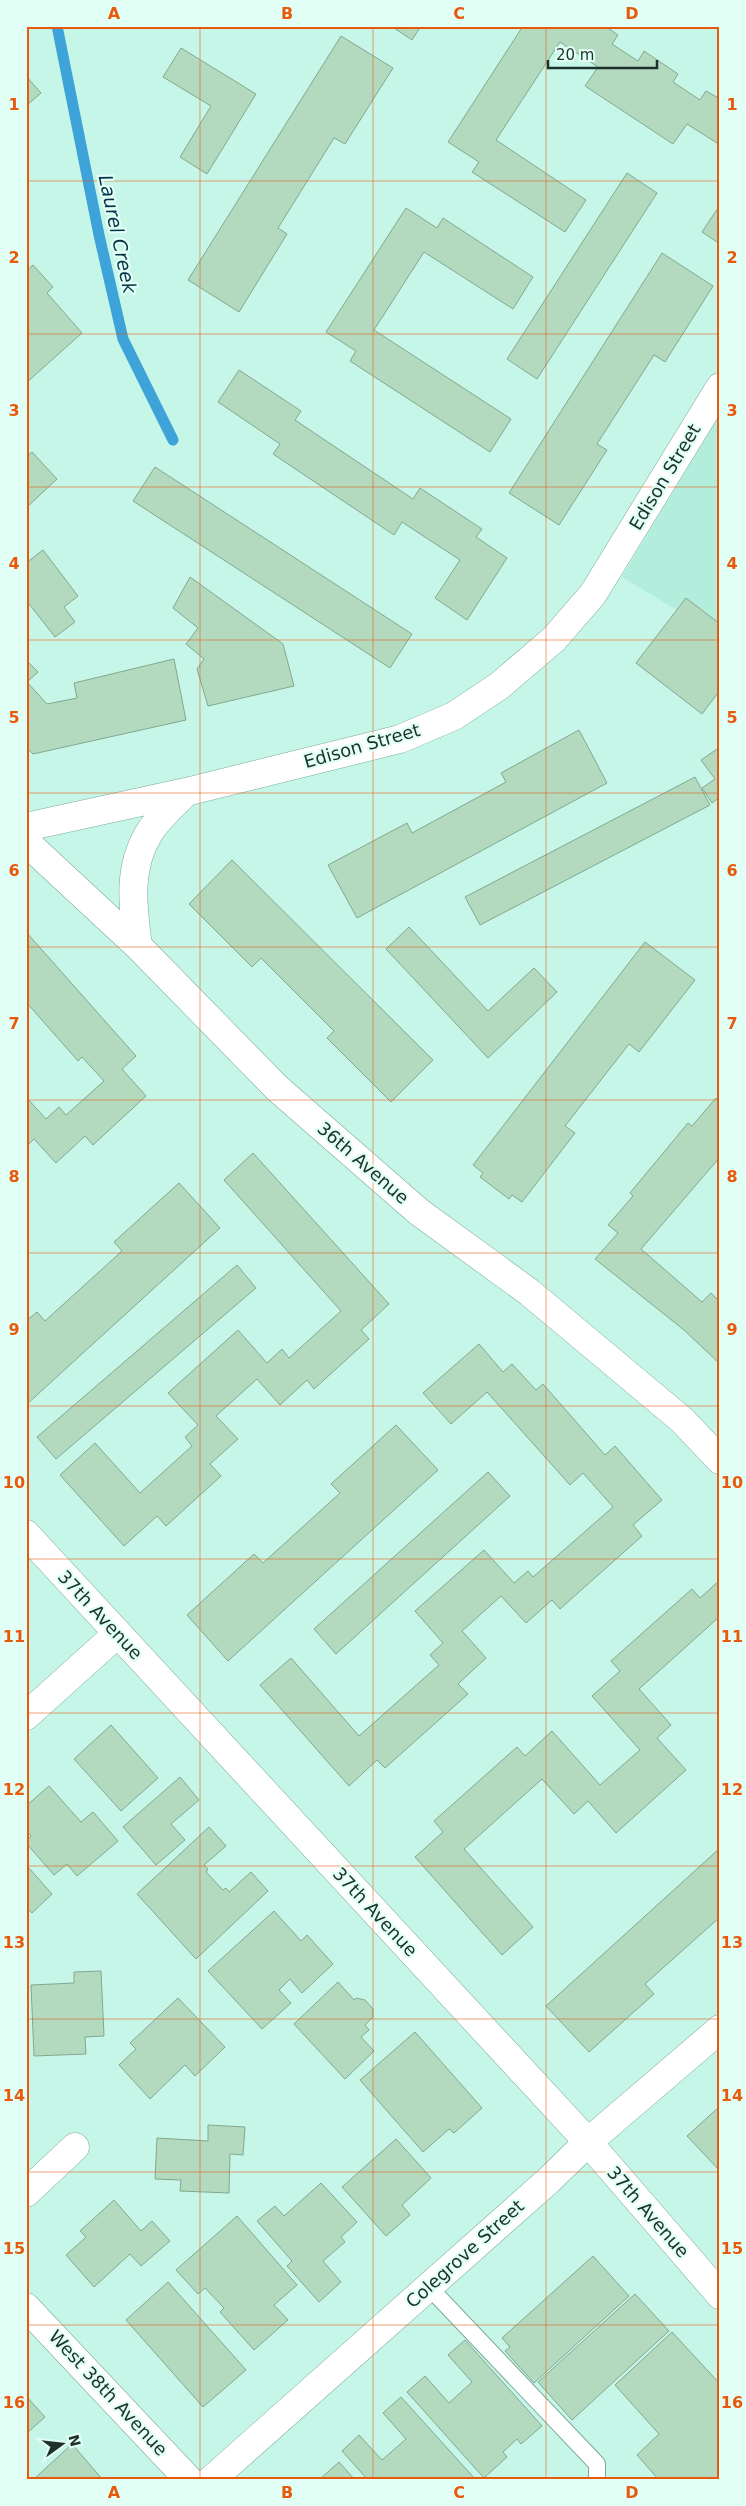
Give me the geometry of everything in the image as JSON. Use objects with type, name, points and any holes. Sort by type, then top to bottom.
[{"type":"street","name":"Edison Street","points":[[26,827],[186,792],[400,739],[454,716],[499,686],[554,639],[593,594],[720,387]]},
{"type":"street","points":[[138,946],[132,900],[134,866],[149,832],[186,792]]},
{"type":"street","name":"36th Avenue","points":[[26,842],[138,946],[277,1088],[419,1212],[529,1292],[682,1420],[720,1460]]},
{"type":"street","name":"37th Avenue","points":[[26,1534],[588,2142],[720,2295]]},
{"type":"street","points":[[26,1716],[117,1634]]},
{"type":"street","name":"Colegrove Street","points":[[211,2480],[549,2180],[588,2142],[720,2029]]},
{"type":"street","points":[[26,2193],[75,2147]]},
{"type":"street","name":"West 38th Avenue","points":[[26,2306],[189,2480]]},
{"type":"lane","points":[[428,2286],[597,2464],[597,2480]]},
{"type":"shaded area","points":[[720,414],[720,636],[622,577]]},
{"type":"building","points":[[391,26],[421,26],[412,40]]},
{"type":"building","points":[[523,26],[605,26],[618,35],[612,44],[638,61],[644,51],[678,74],[673,82],[700,100],[706,91],[720,99],[720,145],[687,124],[673,144],[585,86],[598,67],[560,42],[496,140],[586,200],[565,232],[472,172],[479,162],[448,142]]},
{"type":"building","points":[[341,36],[393,68],[345,144],[334,138],[278,228],[287,234],[239,312],[188,280]]},
{"type":"building","points":[[181,48],[256,94],[207,174],[180,157],[211,106],[163,77]]},
{"type":"building","points":[[26,76],[41,93],[26,106]]},
{"type":"building","points":[[627,173],[657,193],[537,379],[507,359]]},
{"type":"building","points":[[720,205],[720,244],[702,232]]},
{"type":"building","points":[[406,208],[437,228],[443,218],[533,277],[513,309],[424,252],[374,330],[511,419],[490,452],[350,361],[356,351],[326,332]]},
{"type":"building","points":[[662,253],[713,286],[665,362],[654,355],[597,444],[607,450],[559,525],[509,493]]},
{"type":"building","points":[[33,265],[53,287],[47,293],[82,333],[26,383],[26,271]]},
{"type":"building","points":[[239,370],[301,411],[295,420],[413,499],[420,488],[482,529],[476,537],[507,558],[467,620],[435,598],[460,560],[402,522],[394,535],[273,454],[280,444],[218,402]]},
{"type":"building","points":[[32,452],[57,479],[26,508],[26,457]]},
{"type":"building","points":[[155,467],[412,634],[390,668],[133,501]]},
{"type":"building","points":[[43,550],[78,596],[64,607],[75,622],[55,637],[26,600],[26,563]]},
{"type":"building","points":[[190,577],[283,644],[294,686],[208,706],[197,669],[204,659],[186,644],[198,628],[173,608]]},
{"type":"building","points":[[686,598],[720,624],[720,690],[702,714],[636,663]]},
{"type":"building","points":[[174,659],[186,720],[33,754],[26,747],[26,660],[38,672],[27,682],[47,704],[77,698],[74,683]]},
{"type":"building","points":[[579,730],[607,783],[357,918],[328,865],[407,823],[412,833],[506,782],[501,773]]},
{"type":"building","points":[[720,747],[720,797],[712,803],[702,788],[715,779],[701,760]]},
{"type":"building","points":[[695,777],[710,805],[480,925],[465,897]]},
{"type":"building","points":[[232,860],[433,1060],[391,1102],[327,1038],[334,1031],[261,958],[252,967],[189,904]]},
{"type":"building","points":[[409,927],[488,1011],[534,968],[557,992],[488,1058],[386,949]]},
{"type":"building","points":[[27,933],[136,1056],[122,1069],[146,1096],[93,1145],[85,1136],[56,1163],[34,1139],[26,1147],[26,1097],[46,1119],[59,1107],[66,1115],[104,1081],[82,1057],[78,1061],[26,1002]]},
{"type":"building","points":[[645,942],[695,980],[639,1052],[629,1044],[565,1126],[575,1133],[522,1202],[512,1195],[509,1199],[480,1177],[483,1173],[473,1165]]},
{"type":"building","points":[[716,1098],[720,1102],[720,1157],[641,1249],[702,1302],[711,1293],[720,1302],[720,1364],[684,1330],[595,1259],[618,1233],[608,1225],[633,1196],[630,1193],[688,1123],[692,1126]]},
{"type":"building","points":[[253,1153],[389,1304],[361,1330],[369,1339],[314,1389],[307,1380],[280,1405],[257,1379],[216,1416],[238,1439],[210,1464],[221,1476],[166,1526],[157,1516],[124,1546],[60,1475],[95,1443],[140,1493],[192,1446],[185,1437],[198,1425],[168,1393],[238,1330],[267,1363],[282,1349],[289,1358],[341,1311],[224,1180]]},
{"type":"building","points":[[179,1183],[220,1228],[26,1405],[26,1321],[37,1312],[45,1321],[122,1251],[114,1242]]},
{"type":"building","points":[[237,1265],[256,1288],[56,1459],[37,1437]]},
{"type":"building","points":[[479,1344],[503,1372],[512,1364],[536,1390],[543,1384],[605,1455],[615,1446],[662,1500],[633,1525],[642,1536],[560,1609],[552,1600],[526,1623],[501,1596],[462,1631],[486,1658],[458,1684],[468,1694],[385,1768],[377,1760],[349,1786],[260,1685],[291,1658],[359,1736],[439,1665],[430,1655],[443,1643],[415,1611],[484,1550],[514,1583],[528,1571],[533,1577],[613,1507],[583,1473],[570,1485],[487,1392],[451,1424],[423,1393]]},
{"type":"building","points":[[396,1425],[438,1470],[228,1661],[187,1615],[254,1554],[263,1563],[340,1493],[331,1484]]},
{"type":"building","points":[[488,1472],[510,1496],[336,1654],[314,1629]]},
{"type":"building","points":[[720,1580],[720,1620],[718,1618],[639,1689],[671,1725],[657,1738],[686,1770],[616,1833],[588,1801],[574,1814],[542,1779],[464,1849],[533,1927],[502,1955],[415,1857],[443,1832],[434,1821],[517,1747],[525,1756],[552,1731],[600,1785],[640,1750],[592,1696],[620,1671],[611,1661],[692,1589],[700,1598]]},
{"type":"building","points":[[111,1725],[158,1778],[121,1811],[74,1759]]},
{"type":"building","points":[[180,1777],[199,1800],[171,1824],[185,1840],[156,1865],[123,1827]]},
{"type":"building","points":[[49,1786],[81,1822],[93,1812],[118,1841],[77,1876],[67,1864],[54,1875],[26,1843],[31,1836],[26,1831],[26,1806]]},
{"type":"building","points":[[209,1827],[226,1846],[204,1865],[208,1869],[206,1872],[223,1890],[226,1888],[229,1892],[251,1872],[268,1891],[196,1959],[137,1894]]},
{"type":"building","points":[[720,1848],[720,1917],[645,1984],[654,1994],[589,2052],[546,2006]]},
{"type":"building","points":[[28,1867],[52,1894],[32,1913],[26,1907]]},
{"type":"building","points":[[274,1911],[301,1941],[307,1935],[333,1964],[302,1993],[290,1979],[279,1990],[291,2003],[262,2029],[208,1971]]},
{"type":"building","points":[[101,1971],[104,2036],[85,2037],[86,2054],[34,2056],[31,1985],[74,1983],[74,1972]]},
{"type":"building","points":[[338,1982],[354,2000],[356,1998],[365,2000],[373,2009],[373,2017],[365,2025],[369,2030],[361,2037],[374,2051],[345,2079],[294,2024]]},
{"type":"building","points":[[178,1998],[225,2047],[195,2076],[185,2065],[150,2099],[119,2065],[136,2049],[130,2043]]},
{"type":"building","points":[[415,2032],[482,2108],[454,2133],[449,2129],[423,2152],[360,2080]]},
{"type":"building","points":[[720,2106],[720,2171],[687,2136]]},
{"type":"building","points":[[208,2125],[245,2127],[243,2155],[230,2154],[229,2193],[180,2191],[181,2180],[155,2179],[157,2138],[208,2141]]},
{"type":"building","points":[[396,2139],[431,2178],[402,2205],[410,2215],[386,2236],[342,2187]]},
{"type":"building","points":[[321,2183],[357,2222],[341,2237],[345,2242],[323,2261],[341,2282],[319,2302],[287,2266],[292,2261],[257,2221],[275,2206],[284,2216]]},
{"type":"building","points":[[114,2200],[141,2231],[152,2221],[170,2241],[141,2266],[130,2254],[94,2287],[66,2255],[86,2237],[80,2231]]},
{"type":"building","points":[[237,2216],[297,2285],[274,2305],[288,2320],[254,2350],[220,2312],[224,2308],[205,2288],[198,2294],[176,2270]]},
{"type":"building","points":[[593,2256],[629,2296],[534,2383],[505,2351],[510,2347],[502,2338]]},
{"type":"building","points":[[168,2282],[246,2370],[203,2407],[126,2320]]},
{"type":"building","points":[[635,2294],[669,2331],[572,2420],[538,2382]]},
{"type":"building","points":[[672,2332],[720,2384],[720,2480],[659,2480],[637,2455],[659,2434],[615,2385]]},
{"type":"building","points":[[465,2340],[542,2426],[521,2444],[517,2439],[503,2452],[507,2457],[484,2478],[407,2392],[425,2376],[449,2403],[472,2382],[448,2355]]},
{"type":"building","points":[[26,2396],[45,2417],[26,2434]]},
{"type":"building","points":[[401,2397],[476,2480],[368,2480],[342,2451],[359,2435],[382,2460],[406,2439],[383,2413]]},
{"type":"building","points":[[72,2444],[103,2480],[33,2480]]},
{"type":"building","points":[[339,2462],[355,2480],[319,2480]]},
{"type":"waterway","name":"Laurel Creek","points":[[57,26],[99,235],[123,339],[173,440]]}]
